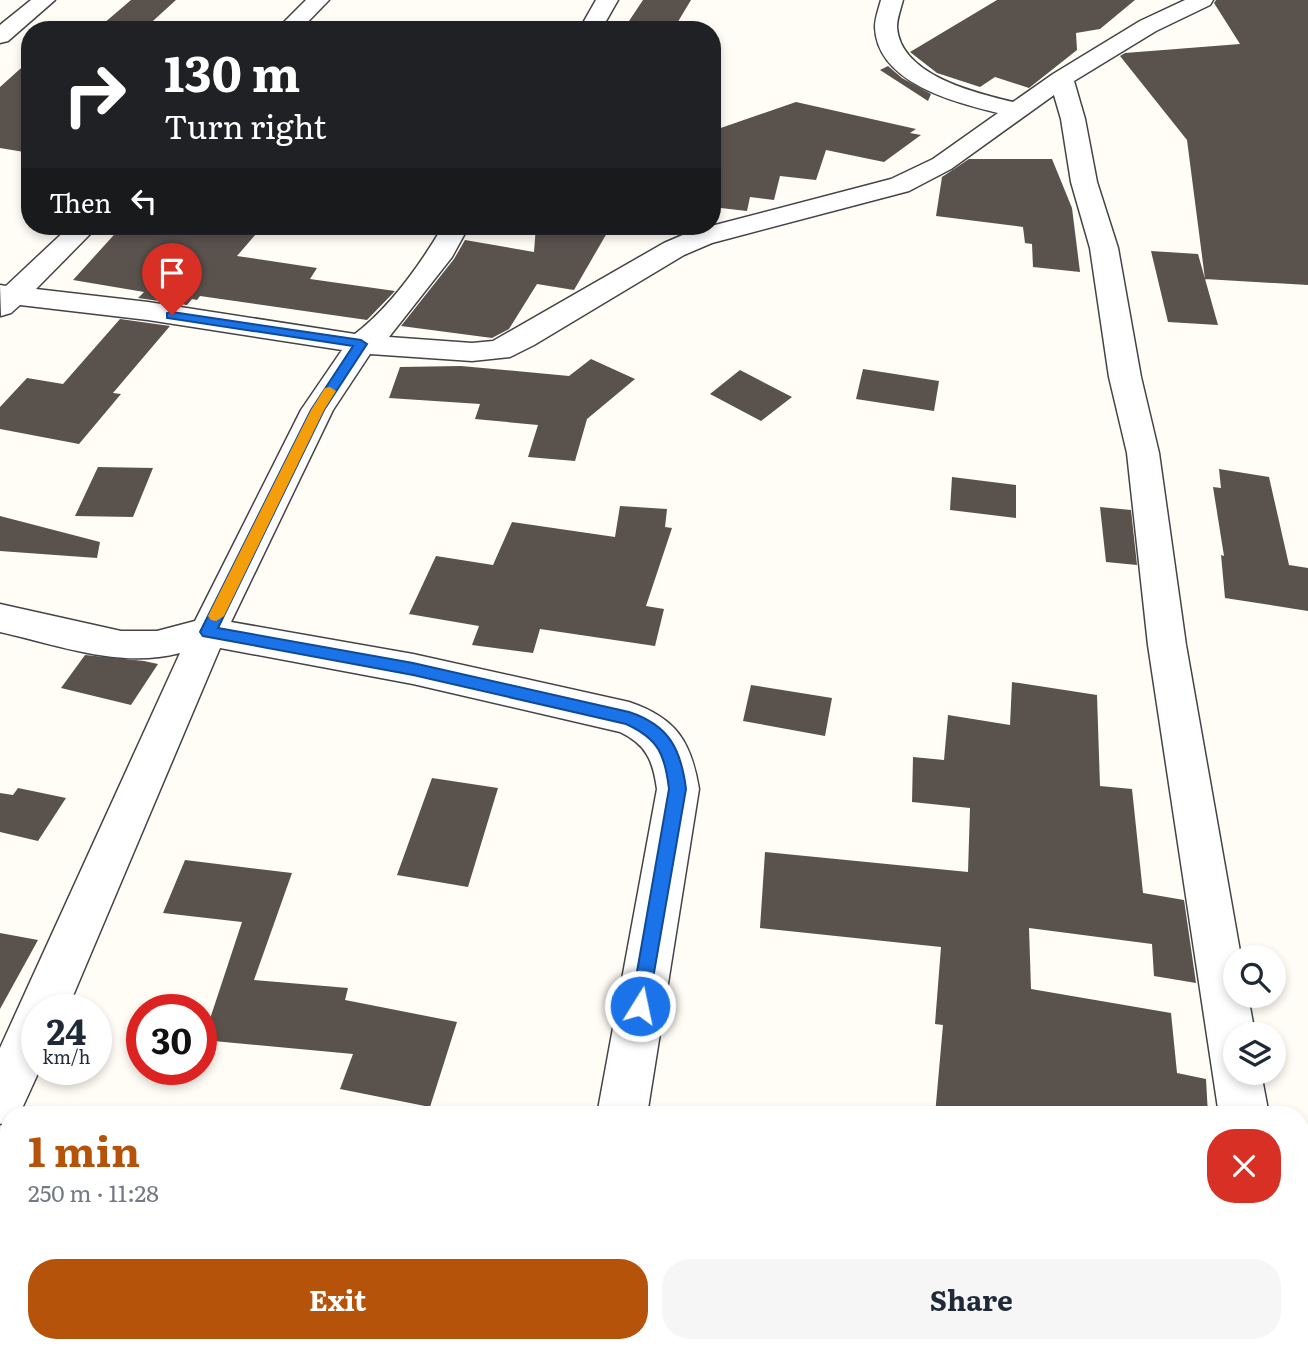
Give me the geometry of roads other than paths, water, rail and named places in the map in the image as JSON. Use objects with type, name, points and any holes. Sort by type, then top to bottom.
[{"type":"street","points":[[0,36],[44,0]]},
{"type":"street","points":[[296,21],[318,0]]},
{"type":"street","points":[[595,21],[607,0]]},
{"type":"street","points":[[892,0],[886,18],[887,37],[903,64],[921,78],[947,91],[1016,110]]},
{"type":"street","points":[[721,232],[900,185],[942,164],[1061,79],[1179,6],[1202,0]]},
{"type":"street","points":[[1061,79],[1073,118],[1084,182],[1104,248],[1125,377],[1143,453],[1167,645],[1229,1022]]},
{"type":"street","points":[[4,299],[75,235]]},
{"type":"street","points":[[50,994],[208,632],[317,410],[361,344],[384,326],[442,251],[451,235]]},
{"type":"street","points":[[4,299],[148,311],[361,344],[472,352],[499,350],[592,300],[674,249],[710,235]]},
{"type":"street","points":[[0,618],[121,645],[157,645],[208,632],[413,669],[629,718],[651,728],[666,745],[675,765],[678,789],[624,1106]]},
{"type":"street","points":[[0,1100],[21,1057]]},
{"type":"street","points":[[1239,1085],[1242,1106]]}]
